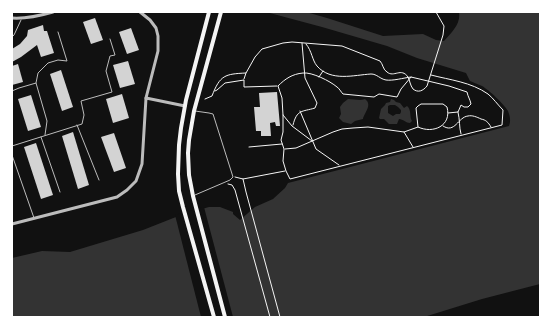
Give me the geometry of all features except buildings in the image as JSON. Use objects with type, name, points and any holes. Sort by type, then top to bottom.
[{"type":"main road","points":[[209,12],[185,106],[181,128],[178,174],[183,207],[214,317]]},
{"type":"main road","points":[[221,12],[194,111],[188,153],[189,175],[193,196],[225,317]]},
{"type":"street","points":[[12,18],[22,19],[53,12]]},
{"type":"street","points":[[12,224],[117,197],[132,186],[136,181],[142,164],[146,98],[158,51],[158,36],[156,28],[150,20],[140,12]]},
{"type":"street","points":[[146,98],[185,106]]},
{"type":"lane","points":[[12,37],[22,19]]},
{"type":"lane","points":[[45,136],[47,121],[36,83],[38,73],[48,63],[58,60],[67,61],[58,32]]},
{"type":"lane","points":[[12,146],[82,124],[84,114],[81,101],[112,92],[106,71],[110,56],[115,55],[110,39]]},
{"type":"lane","points":[[12,91],[36,83]]},
{"type":"lane","points":[[193,196],[230,180],[233,176],[214,114],[194,111]]},
{"type":"lane","points":[[77,125],[99,180]]},
{"type":"lane","points":[[41,137],[60,192]]},
{"type":"lane","points":[[12,155],[34,218]]},
{"type":"lane","points":[[12,168],[16,167]]},
{"type":"path","points":[[411,77],[401,89],[397,97],[379,94],[374,97],[343,94],[338,87],[319,77],[304,72],[287,78],[278,86],[244,87],[246,73],[254,57],[262,49],[283,43],[306,43],[342,46],[380,61],[388,73],[393,74],[401,72],[405,74],[409,79],[411,86],[413,89],[416,91],[421,91],[427,86],[444,30],[443,24],[436,12]]},
{"type":"path","points":[[292,126],[295,116],[300,111],[315,108],[317,103],[305,78],[302,43]]},
{"type":"path","points":[[306,43],[317,66],[323,71],[338,77],[373,74],[386,80],[411,77],[467,92],[471,104],[464,108],[461,105],[458,112],[462,135]]},
{"type":"path","points":[[319,77],[323,71]]},
{"type":"path","points":[[205,99],[212,96],[219,82],[225,75],[246,73]]},
{"type":"path","points":[[278,86],[282,98],[283,132],[281,140],[284,149],[283,161],[290,179],[502,125],[503,110],[488,94],[471,85],[431,75]]},
{"type":"path","points":[[214,91],[225,83],[244,80]]},
{"type":"path","points":[[284,149],[296,148],[342,129],[368,127],[404,132],[418,127],[429,130],[438,128],[442,126],[447,118],[447,107],[443,104],[421,104],[418,106],[416,108],[418,127]]},
{"type":"path","points":[[300,111],[316,149],[339,166]]},
{"type":"path","points":[[448,113],[458,112]]},
{"type":"path","points":[[282,115],[292,126],[312,141]]},
{"type":"path","points":[[442,126],[450,128],[458,124],[466,116],[470,115],[485,120],[489,123],[491,128]]},
{"type":"path","points":[[404,132],[413,147]]},
{"type":"path","points":[[249,147],[282,144]]},
{"type":"path","points":[[233,176],[243,179],[286,171]]},
{"type":"path","points":[[243,179],[280,317]]},
{"type":"path","points":[[223,183],[232,185],[236,190],[270,317]]},
{"type":"shaded area","points":[[266,12],[306,12],[383,36],[423,34],[436,40],[444,41],[457,24],[459,20],[459,12],[540,12],[540,284],[482,299],[424,317],[12,317],[12,258],[42,251],[70,252],[143,230],[181,215],[209,207],[220,207],[233,212],[233,214],[240,220],[255,207],[273,199],[285,188],[288,183],[509,126],[510,117],[506,108],[485,88],[470,81],[466,73],[417,58],[387,46]]},
{"type":"shaded area","points":[[348,99],[365,99],[368,104],[363,119],[355,121],[351,124],[343,122],[339,118],[341,114],[340,107]]},
{"type":"shaded area","points":[[391,99],[400,103],[404,108],[407,106],[410,110],[412,121],[409,123],[399,119],[397,124],[389,124],[384,119],[380,119],[381,109],[386,103],[390,102]],"holes":[[[395,105],[401,110],[401,112],[400,114],[393,116],[388,113],[388,106]]]},
{"type":"pier","points":[[204,207],[233,317],[201,317],[175,215]]}]
